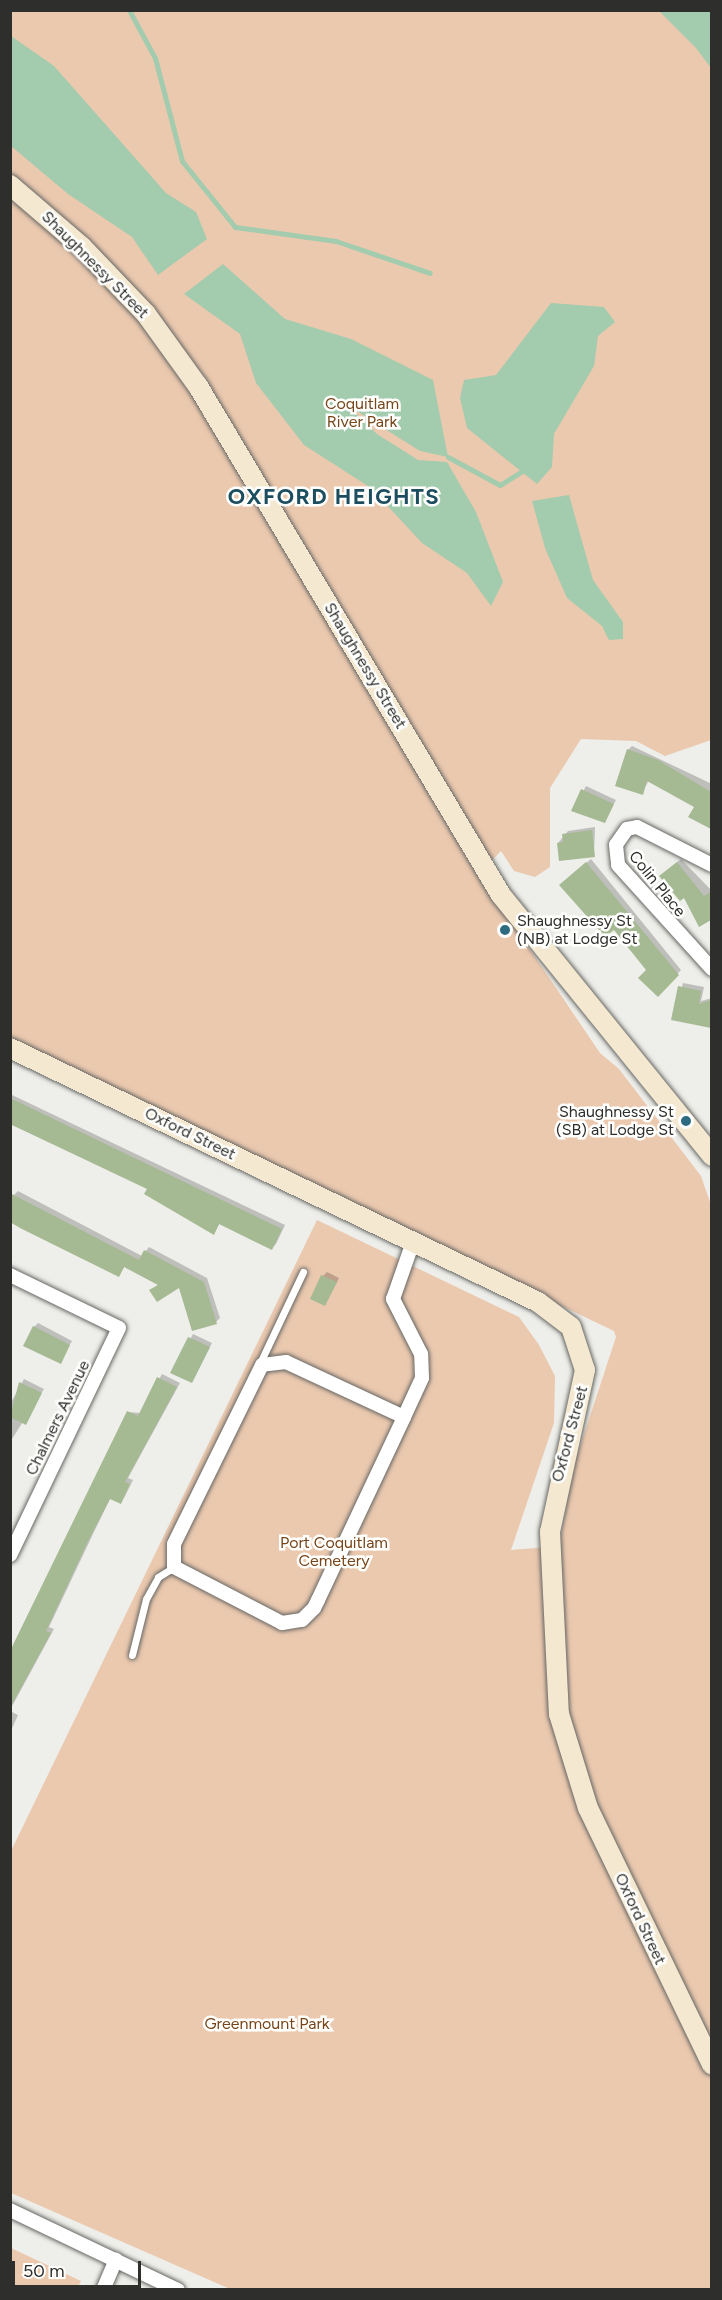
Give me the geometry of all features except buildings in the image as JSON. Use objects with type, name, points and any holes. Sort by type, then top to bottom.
[{"type":"street","name":"Shaughnessy Street","points":[[10,185],[82,247],[146,314],[186,368],[499,893],[711,1156]]},
{"type":"street","name":"Colin Place","points":[[711,865],[647,829],[627,829],[616,845],[618,865],[711,969]]},
{"type":"street","name":"Oxford Street","points":[[10,1048],[546,1306],[571,1327],[581,1346],[584,1379],[550,1532],[550,1612],[559,1714],[588,1808],[711,2065]]},
{"type":"street","points":[[404,1417],[286,1362],[267,1362],[252,1378],[174,1544],[174,1567],[282,1623],[302,1620],[318,1600],[404,1417],[423,1365],[398,1316],[393,1292],[413,1242]]},
{"type":"street","name":"Chalmers Avenue","points":[[10,1275],[119,1328],[10,1555]]},
{"type":"street","points":[[10,2210],[178,2289]]},
{"type":"street","points":[[103,2289],[116,2260]]},
{"type":"lane","points":[[252,1378],[303,1272]]},
{"type":"lane","points":[[132,1655],[146,1599],[158,1577],[174,1567]]},
{"type":"green space","points":[[11,11],[711,11],[711,740],[665,756],[636,741],[581,739],[550,788],[550,867],[535,877],[514,871],[501,851],[479,874],[600,1053],[619,1069],[701,1176],[711,1205],[711,2289],[230,2289],[11,2193],[10,1853],[317,1220],[519,1317],[539,1345],[555,1376],[554,1423],[511,1550],[559,1546],[573,1468],[616,1337],[614,1331],[11,1043]]},
{"type":"green space","points":[[11,2248],[81,2281],[77,2289],[11,2289]]},
{"type":"shaded area","points":[[659,11],[711,11],[711,68],[696,48]]},
{"type":"shaded area","points":[[11,36],[54,66],[166,193],[196,212],[207,239],[158,275],[132,237],[68,194],[11,146]]},
{"type":"shaded area","points":[[223,264],[285,319],[351,339],[433,380],[448,457],[420,451],[347,405],[377,434],[418,460],[447,462],[476,512],[503,582],[491,606],[467,573],[422,543],[371,488],[304,445],[256,383],[240,334],[184,294]]},
{"type":"shaded area","points":[[551,303],[604,307],[615,322],[598,336],[594,366],[554,434],[552,467],[537,484],[467,428],[460,398],[464,380],[496,375]]},
{"type":"shaded area","points":[[569,495],[593,580],[623,622],[623,639],[609,640],[602,626],[567,598],[545,548],[532,501]]},
{"type":"waterway","points":[[129,10],[155,58],[182,161],[235,227],[336,241],[430,273]]},
{"type":"waterway","points":[[448,457],[500,485],[522,471]]},
{"type":"place","name":"Shaughnessy St (NB) at Lodge St","points":[[505,930]]},
{"type":"place","name":"Shaughnessy St (SB) at Lodge St","points":[[686,1121]]},
{"type":"district","name":"OXFORD HEIGHTS","points":[[334,497]]},
{"type":"park label","name":"Coquitlam River Park","points":[[362,413]]},
{"type":"park label","name":"Port Coquitlam Cemetery","points":[[334,1552]]},
{"type":"park label","name":"Greenmount Park","points":[[267,2024]]}]
